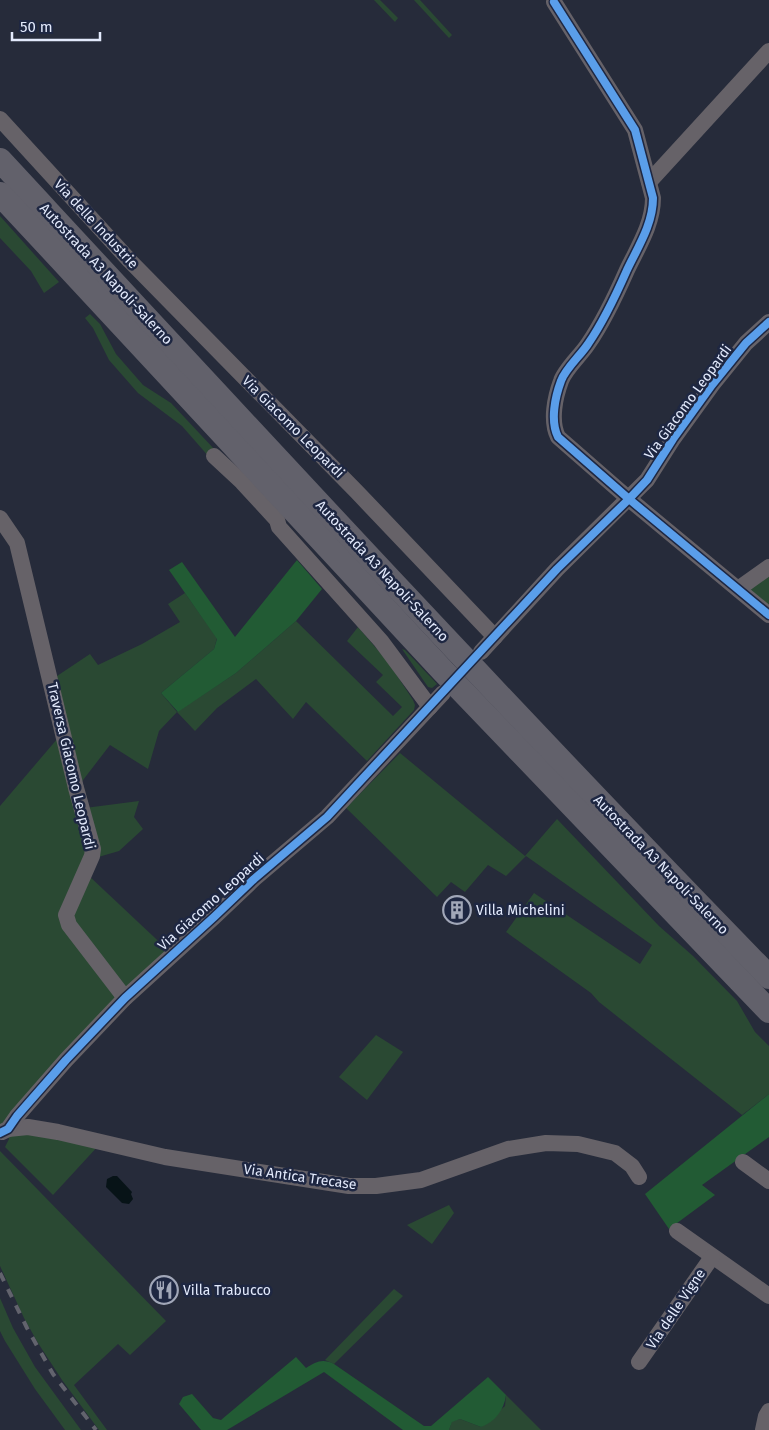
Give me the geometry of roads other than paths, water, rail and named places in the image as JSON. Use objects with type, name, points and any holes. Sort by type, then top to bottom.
[{"type":"highway","name":"Autostrada A3 Napoli-Salerno","points":[[0,160],[392,582],[769,977]]},
{"type":"highway","name":"Autostrada A3 Napoli-Salerno","points":[[0,194],[443,671],[769,1011]]},
{"type":"street","points":[[554,2],[635,130],[653,198],[653,208],[649,223],[598,329],[589,344],[561,380],[553,421],[554,429],[558,437],[629,499],[769,615]]},
{"type":"street","points":[[649,182],[769,51]]},
{"type":"street","name":"Via delle Industrie","points":[[0,119],[130,261],[193,326]]},
{"type":"street","name":"Via Giacomo Leopardi","points":[[481,652],[568,558],[647,480],[673,439],[723,371],[746,343],[769,322]]},
{"type":"street","name":"Via Giacomo Leopardi","points":[[193,326],[358,492],[495,637]]},
{"type":"street","points":[[214,456],[242,482],[277,520],[279,527],[392,654],[430,707]]},
{"type":"street","name":"Traversa Giacomo Leopardi","points":[[0,518],[17,543],[92,849],[92,856],[66,915],[69,925],[125,998]]},
{"type":"street","points":[[738,589],[769,568]]},
{"type":"street","name":"Via Giacomo Leopardi","points":[[4,1131],[66,1060],[125,998],[254,879],[327,817],[443,693]]},
{"type":"street","name":"Via Antica Trecase","points":[[4,1131],[28,1127],[58,1132],[165,1157],[349,1186],[376,1186],[421,1180],[508,1149],[546,1143],[578,1144],[615,1153],[632,1166],[639,1177]]},
{"type":"street","points":[[743,1162],[769,1181]]},
{"type":"street","name":"Via delle Vigne","points":[[677,1232],[769,1296]]},
{"type":"street","name":"Via delle Vigne","points":[[640,1362],[712,1256]]},
{"type":"street","points":[[763,1430],[769,1411]]},
{"type":"railway","points":[[0,1273],[27,1328],[53,1374],[96,1430]]},
{"type":"place","name":"Villa Michelini","points":[[457,910]]},
{"type":"place","name":"Villa Trabucco","points":[[164,1290]]}]
